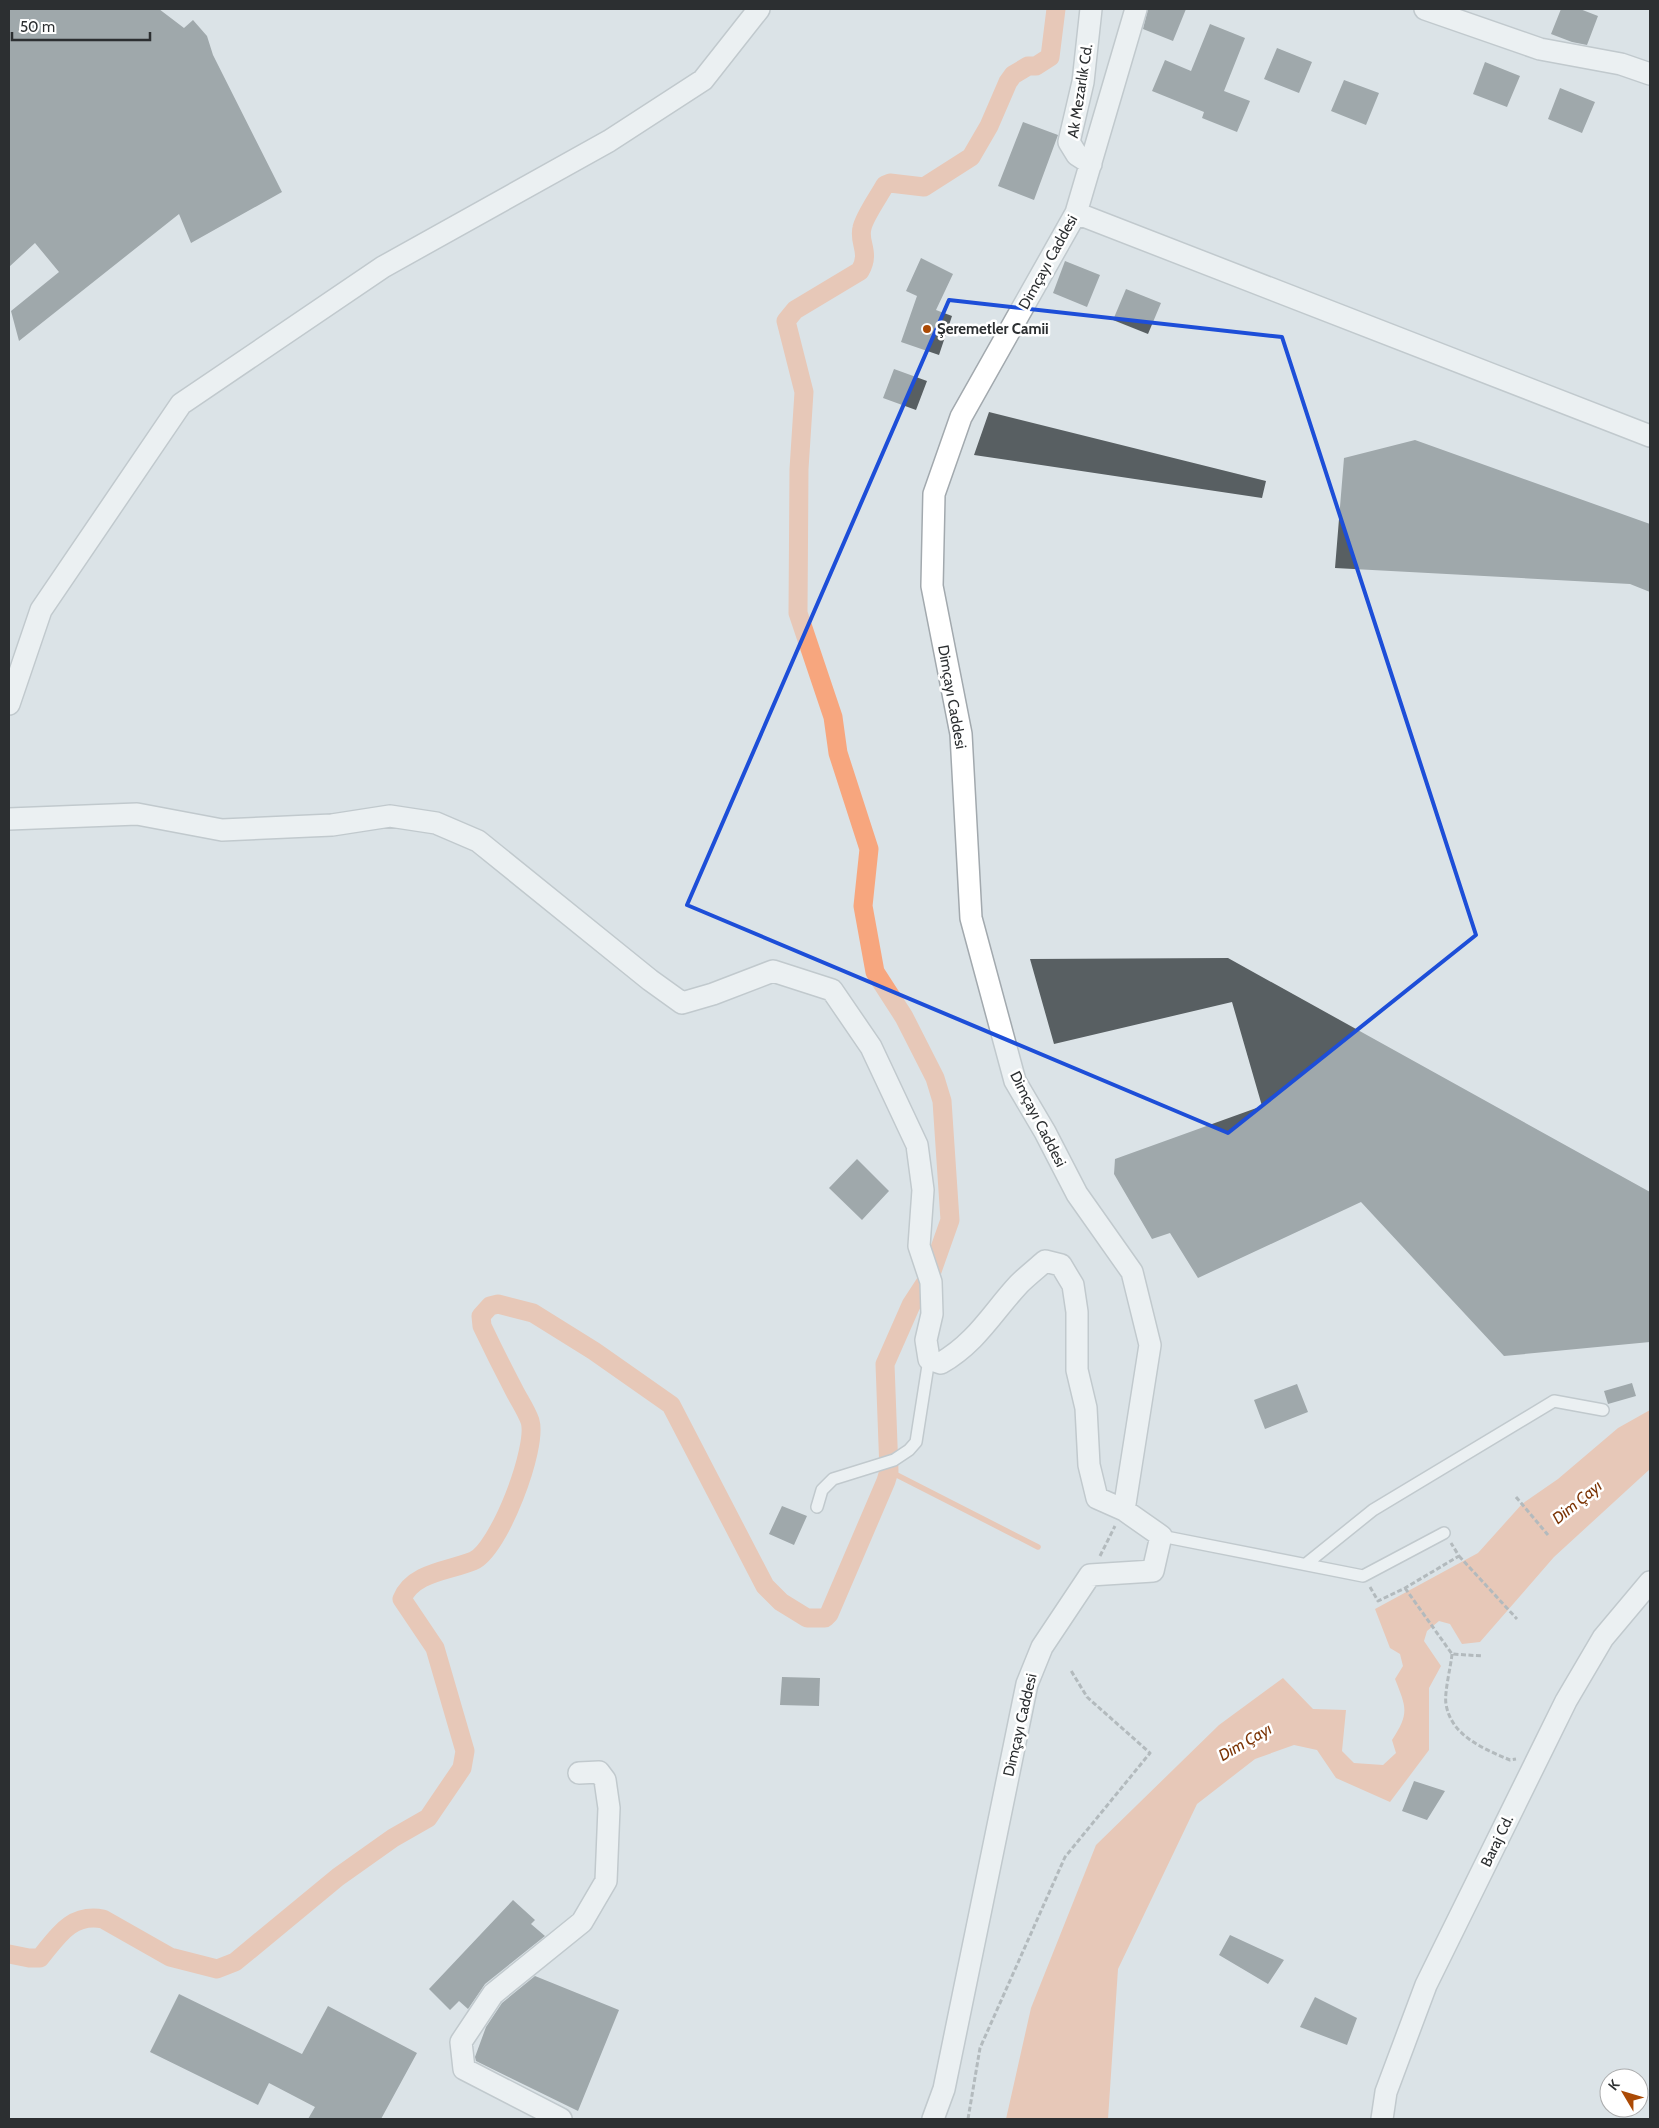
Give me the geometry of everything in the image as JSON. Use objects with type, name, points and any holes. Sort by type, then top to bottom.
[{"type":"street","points":[[9,704],[41,610],[181,404],[384,267],[609,141],[703,80],[759,9]]},
{"type":"street","name":"Ak Mezarlık Cd.","points":[[1091,9],[1083,82],[1070,142],[1077,155],[1091,164]]},
{"type":"street","name":"Dimçayı Caddesi","points":[[1124,1510],[1150,1345],[1132,1272],[1077,1194],[1045,1132],[1015,1081],[971,918],[961,734],[932,586],[934,494],[961,418],[1076,213],[1136,9]]},
{"type":"street","points":[[1425,9],[1540,49],[1621,64],[1650,74]]},
{"type":"street","points":[[1076,213],[1650,436]]},
{"type":"street","points":[[9,819],[137,814],[222,830],[332,825],[390,816],[436,823],[478,841],[650,980],[682,1003],[713,994],[773,971],[832,990],[871,1047],[917,1144],[923,1190],[919,1246],[929,1277],[932,1314],[926,1340],[929,1359],[941,1363],[957,1354],[988,1324],[1019,1285],[1045,1261],[1061,1266],[1073,1285],[1077,1312],[1077,1370],[1086,1408],[1089,1465],[1097,1498],[1124,1510],[1161,1536],[1153,1571],[1090,1575]]},
{"type":"street","name":"Dimçayı Caddesi","points":[[933,2119],[944,2089],[1027,1684],[1042,1647],[1090,1575]]},
{"type":"street","name":"Baraj Cd.","points":[[1382,2119],[1386,2092],[1426,1985],[1566,1701],[1603,1638],[1650,1582]]},
{"type":"street","points":[[561,2119],[464,2069],[461,2042],[493,1994],[582,1922],[606,1881],[609,1808],[605,1780],[599,1772],[579,1773]]},
{"type":"lane","points":[[817,1507],[822,1490],[832,1479],[894,1460],[909,1450],[916,1442],[929,1359]]},
{"type":"lane","points":[[1306,1564],[1373,1510],[1554,1401],[1603,1410]]},
{"type":"lane","points":[[1161,1536],[1363,1576],[1444,1533]]},
{"type":"path","points":[[1516,1497],[1548,1536]]},
{"type":"path","points":[[1090,1575],[1124,1510]]},
{"type":"path","points":[[1444,1533],[1459,1556],[1517,1619]]},
{"type":"path","points":[[1363,1576],[1378,1600],[1405,1588],[1459,1556]]},
{"type":"path","points":[[1405,1588],[1452,1654],[1446,1703],[1455,1727],[1480,1747],[1510,1760],[1539,1757]]},
{"type":"path","points":[[1452,1654],[1482,1656]]},
{"type":"path","points":[[968,2119],[980,2048],[1066,1857],[1150,1753],[1087,1697],[1070,1669]]},
{"type":"highlighted area","points":[[949,300],[1282,337],[1476,935],[1228,1133],[687,905]]},
{"type":"water","name":"Dim Çayı","points":[[1650,1410],[1650,1469],[1554,1557],[1480,1642],[1462,1644],[1450,1624],[1439,1621],[1427,1631],[1424,1641],[1441,1666],[1429,1688],[1429,1750],[1390,1802],[1336,1778],[1317,1750],[1294,1745],[1255,1759],[1197,1804],[1118,1969],[1108,2119],[1006,2119],[1031,2008],[1096,1845],[1219,1725],[1283,1678],[1313,1709],[1346,1710],[1342,1751],[1354,1763],[1383,1765],[1396,1753],[1392,1740],[1404,1716],[1404,1703],[1395,1679],[1403,1666],[1400,1654],[1390,1648],[1375,1609],[1478,1553],[1522,1504],[1558,1479],[1618,1428]]},
{"type":"building","points":[[9,9],[159,9],[184,28],[193,20],[207,36],[213,55],[282,192],[191,243],[179,214],[19,341],[11,311],[59,272],[35,243],[9,267]]},
{"type":"building","points":[[1148,9],[1186,9],[1173,41],[1143,29]]},
{"type":"building","points":[[1561,9],[1580,9],[1598,16],[1587,45],[1572,42],[1551,34]]},
{"type":"building","points":[[1210,24],[1245,38],[1224,91],[1250,101],[1237,132],[1202,118],[1204,112],[1152,91],[1165,60],[1191,71]]},
{"type":"building","points":[[1277,48],[1312,62],[1299,93],[1264,79]]},
{"type":"building","points":[[1485,62],[1520,76],[1507,107],[1473,94]]},
{"type":"building","points":[[1344,80],[1379,93],[1366,125],[1331,111]]},
{"type":"building","points":[[1560,88],[1595,102],[1582,133],[1548,119]]},
{"type":"building","points":[[1023,122],[1058,135],[1034,200],[998,186]]},
{"type":"building","points":[[921,258],[953,274],[936,310],[952,316],[939,355],[901,342],[917,296],[906,291]]},
{"type":"building","points":[[1065,261],[1100,275],[1087,307],[1053,293]]},
{"type":"building","points":[[1126,289],[1161,303],[1148,334],[1113,320]]},
{"type":"building","points":[[894,369],[927,381],[916,410],[883,398]]},
{"type":"building","points":[[989,412],[1266,481],[1262,498],[974,455]]},
{"type":"building","points":[[1415,440],[1650,524],[1650,592],[1630,584],[1335,568],[1344,458]]},
{"type":"building","points":[[1228,958],[1650,1192],[1650,1342],[1504,1356],[1361,1202],[1198,1278],[1170,1233],[1152,1239],[1114,1174],[1115,1159],[1262,1106],[1232,1002],[1054,1044],[1030,959]]},
{"type":"building","points":[[857,1159],[889,1191],[862,1220],[829,1188]]},
{"type":"building","points":[[1632,1383],[1636,1396],[1608,1404],[1604,1391]]},
{"type":"building","points":[[1297,1384],[1308,1412],[1265,1429],[1254,1400]]},
{"type":"building","points":[[782,1506],[807,1516],[794,1545],[769,1534]]},
{"type":"building","points":[[782,1677],[820,1678],[819,1706],[780,1705]]},
{"type":"building","points":[[1414,1781],[1445,1791],[1427,1820],[1402,1811]]},
{"type":"building","points":[[513,1900],[535,1920],[531,1924],[545,1936],[485,1984],[468,2009],[459,2001],[450,2010],[429,1989]]},
{"type":"building","points":[[1230,1935],[1284,1960],[1268,1984],[1219,1955]]},
{"type":"building","points":[[535,1976],[619,2010],[578,2111],[476,2061],[475,2057],[486,2027],[502,2003]]},
{"type":"building","points":[[179,1994],[302,2054],[328,2006],[417,2053],[381,2119],[308,2119],[315,2107],[269,2083],[258,2105],[150,2052]]},
{"type":"building","points":[[1315,1997],[1357,2018],[1347,2045],[1300,2027]]},
{"type":"waterway","points":[[932,1271],[950,1220],[942,1101],[935,1078],[904,1017],[875,972],[863,906],[869,849],[838,753],[833,717],[798,613],[799,469],[804,392],[786,321],[795,310],[860,271],[864,258],[861,233],[863,223],[885,185],[890,183],[924,187],[971,157],[989,126],[1008,82],[1013,75],[1028,66],[1036,66],[1050,57],[1056,9]]},
{"type":"waterway","points":[[9,1954],[40,1958],[66,1928],[82,1919],[92,1918],[103,1919],[170,1957],[217,1969],[235,1962],[338,1877],[393,1838],[428,1818],[462,1768],[465,1751],[435,1648],[402,1599],[414,1583],[433,1574],[473,1561],[483,1553],[505,1519],[514,1497],[528,1452],[531,1434],[530,1421],[482,1326],[481,1316],[490,1306],[498,1304],[533,1313],[594,1351],[671,1405],[765,1586],[781,1602],[807,1618],[825,1618],[829,1614],[886,1481],[889,1471],[885,1364],[911,1305],[926,1282]]},
{"type":"waterway","points":[[889,1471],[1038,1547]]},
{"type":"place","name":"Şeremetler Camii","points":[[927,329]]}]
